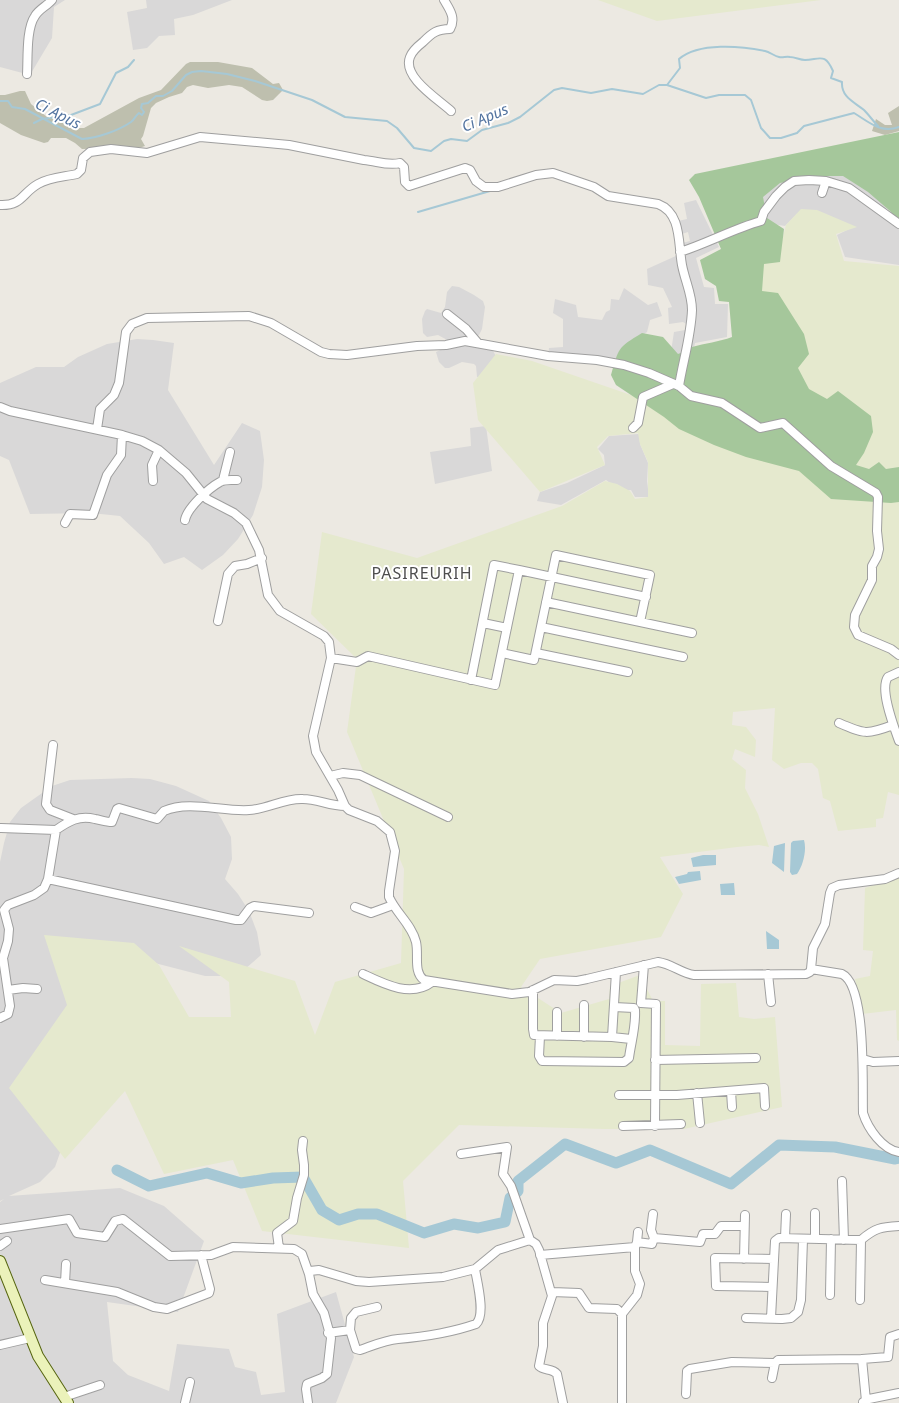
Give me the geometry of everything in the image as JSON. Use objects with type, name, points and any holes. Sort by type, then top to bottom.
[{"type":"main road","points":[[0,1261],[38,1356],[66,1400]]},
{"type":"street","points":[[26,74],[32,23],[36,14],[52,0]]},
{"type":"street","points":[[444,0],[453,14],[453,23],[450,29],[434,31],[414,50],[408,66],[411,74],[451,110]]},
{"type":"street","points":[[0,205],[17,202],[41,183],[58,177],[77,174],[83,158],[90,152],[112,149],[143,154],[200,137],[281,144],[364,160],[376,160],[386,164],[400,163],[404,167],[405,182],[409,186],[465,168],[469,169],[476,181],[484,187],[493,188],[536,175],[553,174],[594,187],[608,196],[658,204],[666,207],[672,214],[676,225],[682,266],[690,292],[692,311],[689,342],[676,385]]},
{"type":"street","points":[[680,252],[741,227],[761,221],[764,212],[776,196],[791,182],[800,180],[826,182],[849,188],[899,224]]},
{"type":"street","points":[[822,193],[826,182]]},
{"type":"street","points":[[447,314],[466,328],[478,343]]},
{"type":"street","points":[[97,429],[100,409],[111,399],[119,383],[126,332],[132,324],[141,320],[249,316],[271,324],[321,352],[336,355],[417,346],[446,345],[465,341],[548,356],[596,360],[624,365],[649,373],[676,385],[691,396],[722,403],[760,428],[783,423],[831,466],[876,493],[878,497],[877,531],[879,549],[872,566],[872,580],[855,615],[854,627],[858,635],[891,649],[899,655]]},
{"type":"street","points":[[633,428],[638,423],[643,397],[676,385]]},
{"type":"street","points":[[0,407],[10,411],[97,429],[142,441],[159,450],[186,473],[211,502],[240,517],[256,540],[262,558],[268,595],[276,607],[324,636],[330,645],[331,658],[313,736],[314,747],[345,806],[349,810],[377,821],[390,832],[395,852],[389,895],[393,905],[407,923],[416,940],[419,976],[424,980],[432,982],[503,994],[519,994],[554,980],[577,981],[658,962],[694,975],[806,974],[811,970],[838,973],[845,976],[853,990],[860,1020],[865,1120],[887,1148],[899,1152]]},
{"type":"street","points":[[65,523],[70,514],[93,515],[108,471],[121,455],[122,435]]},
{"type":"street","points":[[153,480],[152,466],[159,450]]},
{"type":"street","points":[[185,520],[188,511],[204,494],[222,480],[230,452]]},
{"type":"street","points":[[222,480],[237,480]]},
{"type":"street","points":[[502,653],[534,660],[556,555],[650,575],[640,622]]},
{"type":"street","points":[[218,621],[230,569],[262,558]]},
{"type":"street","points":[[471,680],[494,565],[646,597]]},
{"type":"street","points":[[331,658],[357,662],[368,656],[496,685],[519,570]]},
{"type":"street","points":[[546,602],[692,633]]},
{"type":"street","points":[[483,623],[507,628]]},
{"type":"street","points":[[541,627],[683,657]]},
{"type":"street","points":[[536,653],[628,672]]},
{"type":"street","points":[[899,672],[888,677],[885,684],[893,725],[899,740]]},
{"type":"street","points":[[839,723],[865,733],[878,731],[893,725]]},
{"type":"street","points":[[54,745],[46,804],[50,810],[73,819],[89,818],[112,822],[119,808],[157,820],[164,810],[169,808],[204,807],[251,810],[291,799],[303,799],[345,806]]},
{"type":"street","points":[[330,776],[343,773],[360,775],[448,818]]},
{"type":"street","points":[[1,828],[56,830],[73,819]]},
{"type":"street","points":[[0,1018],[8,1014],[10,1010],[3,958],[9,929],[4,910],[8,905],[44,888],[48,879],[56,830]]},
{"type":"street","points":[[811,970],[812,948],[825,924],[832,888],[840,885],[885,879],[899,873]]},
{"type":"street","points":[[48,879],[236,920],[241,920],[250,908],[254,906],[309,913]]},
{"type":"street","points":[[355,906],[371,912],[393,905]]},
{"type":"street","points":[[644,966],[641,1003],[656,1004],[655,1126]]},
{"type":"street","points":[[612,1037],[616,972]]},
{"type":"street","points":[[363,974],[382,983],[409,989],[421,988],[432,982]]},
{"type":"street","points":[[768,974],[771,1002]]},
{"type":"street","points":[[8,990],[22,988],[37,989]]},
{"type":"street","points":[[533,990],[533,1034],[540,1036],[631,1039]]},
{"type":"street","points":[[584,1005],[584,1037]]},
{"type":"street","points":[[540,1036],[540,1059],[624,1062],[629,1058],[631,1039],[635,1029],[636,1010],[634,1008],[614,1007]]},
{"type":"street","points":[[557,1012],[557,1036]]},
{"type":"street","points":[[655,1060],[756,1058]]},
{"type":"street","points":[[863,1059],[873,1062],[899,1061]]},
{"type":"street","points":[[619,1095],[697,1093],[764,1088],[765,1106]]},
{"type":"street","points":[[731,1091],[732,1106]]},
{"type":"street","points":[[697,1093],[700,1123]]},
{"type":"street","points":[[623,1126],[681,1124]]},
{"type":"street","points":[[279,1248],[277,1232],[293,1222],[297,1198],[304,1178],[303,1140]]},
{"type":"street","points":[[461,1154],[506,1148],[503,1174],[513,1191],[530,1240],[536,1244],[552,1292],[550,1305],[543,1323],[543,1346],[539,1366],[554,1371],[557,1374],[563,1403]]},
{"type":"street","points":[[842,1181],[844,1240]]},
{"type":"street","points":[[815,1213],[815,1239]]},
{"type":"street","points":[[540,1255],[636,1244],[652,1244],[654,1238],[652,1230],[653,1214]]},
{"type":"street","points":[[786,1214],[786,1238]]},
{"type":"street","points":[[744,1215],[744,1259]]},
{"type":"street","points":[[0,1229],[69,1218],[77,1233],[103,1237],[108,1235],[115,1221],[122,1219],[167,1255],[214,1254],[233,1247],[279,1248],[300,1251],[309,1274],[313,1294],[324,1313],[331,1338],[327,1374],[307,1384],[308,1403]]},
{"type":"street","points":[[654,1238],[700,1242],[703,1234],[715,1234],[721,1226],[744,1226]]},
{"type":"street","points":[[771,1318],[775,1241],[779,1238],[861,1240],[880,1227],[899,1226]]},
{"type":"street","points":[[622,1403],[622,1314],[637,1295],[640,1284],[635,1271],[638,1232]]},
{"type":"street","points":[[746,1318],[791,1318],[798,1312],[800,1308],[802,1239]]},
{"type":"street","points":[[309,1274],[310,1271],[320,1270],[356,1281],[369,1282],[443,1277],[475,1269],[498,1250],[530,1240]]},
{"type":"street","points":[[830,1295],[831,1240]]},
{"type":"street","points":[[860,1300],[861,1240]]},
{"type":"street","points":[[45,1280],[117,1292],[154,1307],[170,1308],[210,1291],[201,1255]]},
{"type":"street","points":[[772,1287],[716,1286],[716,1258],[774,1259]]},
{"type":"street","points":[[65,1283],[66,1264]]},
{"type":"street","points":[[377,1307],[352,1315],[349,1322],[356,1349],[360,1350],[388,1341],[435,1334],[476,1324],[479,1321],[481,1311],[475,1269]]},
{"type":"street","points":[[552,1292],[579,1293],[589,1308],[617,1309],[622,1314]]},
{"type":"street","points":[[328,1332],[350,1330]]},
{"type":"street","points":[[686,1394],[687,1371],[690,1368],[732,1362],[776,1363],[778,1360],[888,1357],[890,1337],[899,1334]]},
{"type":"street","points":[[0,1345],[30,1338]]},
{"type":"street","points":[[862,1359],[864,1402],[899,1393]]},
{"type":"street","points":[[772,1378],[776,1363]]},
{"type":"street","points":[[184,1403],[190,1382]]},
{"type":"street","points":[[66,1400],[100,1385]]},
{"type":"shaded area","points":[[0,0],[65,0],[54,7],[52,38],[30,75],[0,67]]},
{"type":"shaded area","points":[[146,0],[232,0],[193,15],[174,19],[175,35],[159,36],[147,48],[133,50],[127,12],[147,8]]},
{"type":"shaded area","points":[[598,0],[821,0],[657,21]]},
{"type":"shaded area","points":[[190,62],[218,62],[252,68],[273,84],[279,83],[283,90],[273,100],[267,101],[262,100],[242,87],[229,85],[208,88],[193,85],[187,87],[182,93],[156,103],[151,108],[141,139],[145,146],[139,148],[82,149],[66,138],[51,138],[48,142],[44,143],[21,135],[0,123],[0,95],[25,91],[31,104],[47,117],[62,119],[69,128],[84,128],[139,98],[161,90]]},
{"type":"shaded area","points":[[899,106],[899,131],[885,135],[872,131],[876,119],[885,125],[892,125],[888,113]]},
{"type":"shaded area","points":[[775,171],[842,172],[883,189],[887,211],[899,225],[899,265],[845,257],[837,235],[853,227],[801,210],[785,226],[766,223],[755,201]]},
{"type":"shaded area","points":[[696,200],[719,247],[696,258],[704,287],[714,288],[715,304],[728,304],[727,337],[695,343],[692,358],[670,358],[674,332],[685,330],[688,325],[683,322],[669,324],[668,308],[672,307],[663,288],[648,285],[647,269],[678,255],[675,245],[690,241],[688,232],[682,234],[673,229],[678,221],[687,219],[684,203]]},
{"type":"shaded area","points":[[801,209],[817,210],[857,227],[836,234],[844,261],[899,266],[899,469],[869,471],[853,466],[870,417],[839,393],[828,402],[809,391],[761,293],[762,263],[777,260],[786,225]]},
{"type":"shaded area","points":[[452,286],[459,287],[483,301],[485,307],[482,329],[474,339],[492,349],[497,358],[489,377],[477,377],[474,364],[462,362],[445,368],[439,362],[436,352],[457,342],[451,342],[438,335],[427,337],[423,333],[422,319],[425,311],[427,309],[441,313],[445,307],[447,292]]},
{"type":"shaded area","points":[[624,288],[648,305],[657,302],[662,316],[650,320],[647,332],[620,350],[618,365],[607,358],[592,355],[578,358],[548,357],[549,348],[563,347],[563,319],[553,313],[555,299],[576,305],[578,317],[602,320],[606,312],[610,310],[611,299],[619,300]]},
{"type":"shaded area","points":[[137,339],[174,343],[168,390],[214,465],[242,423],[260,431],[264,460],[262,487],[253,515],[238,539],[223,555],[202,570],[184,557],[164,564],[149,543],[120,516],[91,513],[30,514],[9,460],[0,456],[0,383],[36,367],[64,367],[78,357],[107,344]]},
{"type":"shaded area","points":[[496,354],[532,361],[899,487],[899,795],[888,792],[883,818],[876,819],[876,827],[838,831],[830,801],[823,798],[818,769],[812,763],[801,763],[784,769],[772,760],[775,708],[733,712],[732,725],[746,727],[756,740],[755,757],[735,749],[732,759],[746,770],[745,788],[758,814],[769,847],[759,845],[737,847],[660,857],[683,894],[661,937],[540,959],[521,987],[561,1013],[609,999],[610,986],[640,975],[653,1001],[665,1001],[665,1045],[700,1046],[701,984],[736,983],[739,1017],[754,1019],[775,1017],[782,1107],[684,1129],[459,1125],[403,1181],[409,1248],[262,1231],[233,1160],[164,1174],[125,1091],[65,1159],[9,1088],[67,1005],[44,935],[134,943],[159,965],[189,1017],[231,1017],[229,982],[179,946],[295,981],[315,1035],[335,982],[401,963],[404,869],[347,732],[357,659],[311,614],[322,532],[417,558],[562,506],[605,481],[617,484],[630,491],[635,499],[648,497],[648,462],[640,444],[638,433],[608,436],[597,447],[605,465],[540,492],[478,420],[473,383]]},
{"type":"shaded area","points":[[486,426],[492,471],[435,484],[430,452],[471,446],[470,428]]},
{"type":"shaded area","points":[[639,434],[640,444],[648,463],[647,481],[649,497],[635,497],[631,490],[621,491],[606,480],[561,505],[537,501],[540,492],[567,483],[605,465],[604,455],[598,449],[609,436]]},
{"type":"shaded area","points":[[150,779],[176,786],[209,801],[231,837],[232,859],[225,879],[249,911],[257,932],[261,955],[245,969],[226,976],[205,976],[147,961],[62,1147],[55,1167],[40,1182],[9,1196],[120,1188],[164,1206],[204,1241],[178,1312],[107,1302],[113,1361],[128,1375],[169,1391],[177,1344],[229,1349],[235,1367],[256,1372],[261,1395],[285,1392],[277,1314],[336,1292],[354,1357],[336,1403],[0,1403],[0,1202],[4,1199],[0,1201],[0,862],[4,843],[10,822],[21,808],[52,786],[70,780]]},
{"type":"shaded area","points":[[899,877],[899,1041],[897,1040],[896,1010],[862,1014],[855,979],[870,976],[873,951],[863,950],[865,888]]},
{"type":"green space","points":[[899,132],[899,223],[890,211],[868,192],[843,176],[815,176],[780,183],[763,197],[767,218],[784,229],[780,262],[764,264],[762,291],[778,293],[804,334],[809,354],[798,368],[809,389],[827,399],[838,391],[871,416],[873,432],[864,453],[856,465],[869,469],[879,462],[886,469],[899,467],[899,502],[831,499],[799,471],[746,457],[679,429],[616,385],[611,375],[620,349],[642,333],[663,337],[678,354],[692,347],[732,337],[729,302],[719,301],[716,286],[705,279],[700,260],[721,249],[699,197],[689,180],[695,174]]},
{"type":"water","points":[[804,840],[805,853],[803,862],[797,874],[792,875],[790,872],[791,843]]},
{"type":"water","points":[[785,843],[784,872],[772,863],[774,846]]},
{"type":"water","points":[[703,855],[716,855],[716,865],[693,867],[691,858]]},
{"type":"water","points":[[700,871],[701,880],[679,884],[675,877],[687,874],[688,872]]},
{"type":"water","points":[[734,883],[735,895],[721,895],[720,884]]},
{"type":"water","points":[[766,931],[779,940],[779,949],[767,949]]},
{"type":"waterway","points":[[667,85],[680,68],[679,59],[687,54],[709,48],[744,48],[765,51],[780,57],[805,60],[822,58],[828,62],[833,71],[831,78],[842,82],[846,95],[852,102],[864,110],[878,126]]},
{"type":"waterway","points":[[34,123],[42,119],[71,115],[100,104],[116,73],[128,67],[134,60]]},
{"type":"waterway","name":"Ci Apus","points":[[0,101],[8,101],[12,107],[25,109],[82,139],[101,136],[131,122],[139,113],[142,115],[144,112],[141,108],[142,104],[148,103],[156,96],[163,96],[172,91],[186,75],[192,72],[201,71],[227,74],[312,100],[345,117],[387,121],[397,128],[414,148],[431,151],[444,141],[451,139],[467,141],[482,130],[508,123],[520,117],[554,90],[562,88],[591,93],[612,89],[643,94],[659,85],[667,85],[706,98],[719,95],[745,95],[751,100],[761,128],[770,138],[781,138],[797,133],[804,126],[854,113],[881,128],[893,129],[899,127]]},
{"type":"waterway","points":[[418,212],[490,191]]},
{"type":"waterway","points":[[117,1170],[149,1186],[207,1173],[241,1183],[273,1178],[303,1177],[322,1210],[339,1220],[358,1214],[377,1214],[424,1233],[454,1224],[478,1228],[505,1222],[510,1198],[518,1191],[518,1181],[565,1144],[616,1163],[650,1150],[731,1184],[779,1145],[835,1147],[895,1159],[899,1158]]},
{"type":"district","name":"PASIREURIH","points":[[422,573]]}]
